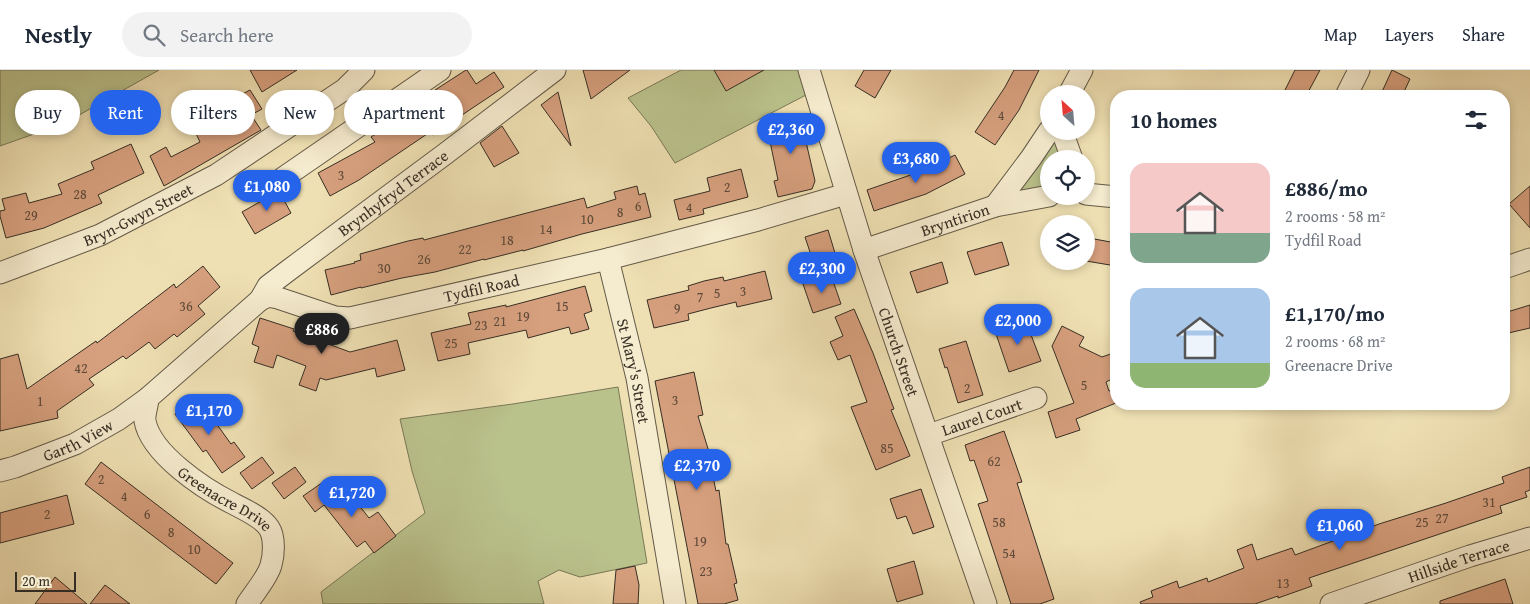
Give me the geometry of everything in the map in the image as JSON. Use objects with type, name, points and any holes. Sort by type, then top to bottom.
[{"type":"street","name":"Bryn-Gwyn Street","points":[[0,273],[100,235],[216,174],[345,89],[364,70]]},
{"type":"street","points":[[283,178],[440,70]]},
{"type":"street","name":"Brynhyfryd Terrace","points":[[260,300],[268,286],[288,270],[555,70]]},
{"type":"street","points":[[1074,85],[1082,70]]},
{"type":"street","points":[[1349,90],[1359,70]]},
{"type":"street","name":"Church Street","points":[[811,71],[864,250],[986,604]]},
{"type":"street","points":[[995,206],[1043,140]]},
{"type":"street","points":[[1095,192],[1110,195]]},
{"type":"street","name":"Tydfil Road","points":[[260,300],[268,296],[335,317],[350,318],[608,259],[758,220],[846,194]]},
{"type":"street","name":"Bryntirion","points":[[864,250],[995,206],[1040,198]]},
{"type":"street","name":"St Mary's Street","points":[[608,259],[637,378],[675,604]]},
{"type":"street","points":[[1510,266],[1530,259]]},
{"type":"street","points":[[148,398],[260,300]]},
{"type":"street","name":"Garth View","points":[[0,471],[75,444],[119,419],[148,398]]},
{"type":"street","name":"Greenacre Drive","points":[[148,398],[145,420],[153,438],[166,454],[187,475],[209,490],[249,511],[269,527],[273,551],[271,566],[247,604]]},
{"type":"street","name":"Laurel Court","points":[[929,436],[1036,398]]},
{"type":"street","name":"Hillside Terrace","points":[[1331,604],[1470,556],[1530,538]]},
{"type":"green space","points":[[0,70],[159,70],[124,90],[90,90],[90,109],[80,115],[80,90],[15,90],[15,135],[31,135],[0,146]]},
{"type":"green space","points":[[681,70],[800,70],[806,95],[675,163],[651,126],[628,98]]},
{"type":"green space","points":[[1043,140],[1056,140],[1065,150],[1040,150],[1040,198],[995,206]]},
{"type":"green space","points":[[618,387],[647,563],[580,577],[559,570],[538,581],[544,604],[323,604],[321,592],[425,513],[412,471],[400,419],[513,404]]},
{"type":"building","points":[[250,70],[297,70],[265,90],[262,92]]},
{"type":"building","points":[[466,70],[476,84],[494,72],[504,87],[463,114],[463,90],[435,90]]},
{"type":"building","points":[[583,70],[630,70],[591,99]]},
{"type":"building","points":[[714,70],[764,70],[726,91]]},
{"type":"building","points":[[864,70],[891,70],[875,98],[855,86]]},
{"type":"building","points":[[1014,70],[1039,70],[1019,110],[995,145],[975,132]]},
{"type":"building","points":[[1295,70],[1320,70],[1309,90],[1285,90]]},
{"type":"building","points":[[1392,70],[1410,79],[1405,90],[1383,90]]},
{"type":"building","points":[[558,92],[571,146],[541,105]]},
{"type":"building","points":[[255,98],[262,109],[255,113]]},
{"type":"building","points":[[804,114],[807,132],[804,133],[815,181],[812,189],[778,197],[774,181],[778,180],[766,122]]},
{"type":"building","points":[[255,121],[261,130],[255,133]]},
{"type":"building","points":[[502,126],[519,153],[494,167],[480,143]]},
{"type":"building","points":[[197,135],[252,135],[164,186],[150,156],[166,147],[171,157],[200,142]]},
{"type":"building","points":[[374,135],[426,135],[359,180],[330,196],[318,173],[375,142],[371,137]]},
{"type":"building","points":[[131,144],[144,173],[98,195],[102,203],[44,228],[6,238],[0,216],[0,211],[5,210],[2,199],[26,193],[29,203],[62,194],[58,184],[94,169],[91,162]]},
{"type":"building","points":[[955,155],[965,174],[926,194],[874,211],[867,190],[922,171]]},
{"type":"building","points":[[741,169],[748,197],[703,209],[704,214],[679,220],[674,200],[710,191],[707,178]]},
{"type":"building","points":[[637,186],[639,195],[645,193],[651,217],[523,251],[331,295],[325,270],[355,263],[361,260],[360,254],[408,241],[423,238],[424,240],[584,198],[587,208],[616,199],[614,192]]},
{"type":"building","points":[[1530,186],[1530,228],[1510,205]]},
{"type":"building","points":[[279,191],[291,213],[255,234],[242,212]]},
{"type":"building","points":[[828,230],[838,263],[816,270],[805,237]]},
{"type":"building","points":[[1095,239],[1110,242],[1110,265],[1095,262]]},
{"type":"building","points":[[1002,242],[1009,265],[975,275],[967,252]]},
{"type":"building","points":[[942,262],[948,283],[917,293],[910,272]]},
{"type":"building","points":[[203,266],[220,287],[198,306],[205,314],[177,337],[174,334],[155,349],[149,342],[126,359],[123,356],[89,379],[94,385],[57,411],[58,418],[0,431],[0,359],[18,354],[27,389],[96,341],[97,343],[174,284],[176,288]]},
{"type":"building","points":[[765,271],[772,299],[737,307],[736,302],[711,308],[688,314],[689,320],[654,328],[647,300],[689,290],[688,286],[704,281],[723,277],[724,281]]},
{"type":"building","points":[[831,275],[841,304],[813,313],[803,284]]},
{"type":"building","points":[[585,286],[592,311],[584,314],[589,329],[571,334],[569,327],[528,338],[526,330],[468,343],[470,354],[438,361],[431,333],[471,324],[468,313],[506,305],[506,307]]},
{"type":"building","points":[[1530,305],[1530,328],[1510,333],[1510,311]]},
{"type":"building","points":[[854,309],[873,353],[894,409],[891,410],[910,456],[876,470],[851,407],[867,402],[850,355],[838,360],[830,342],[843,336],[835,317]]},
{"type":"building","points":[[260,318],[294,329],[293,331],[350,352],[397,340],[405,370],[377,377],[375,368],[326,380],[320,378],[316,391],[299,385],[306,366],[277,355],[273,368],[254,362],[259,347],[252,344]]},
{"type":"building","points":[[1025,319],[1041,361],[1009,372],[995,331]]},
{"type":"building","points":[[1062,326],[1084,337],[1079,346],[1102,357],[1110,354],[1110,380],[1106,382],[1110,391],[1110,405],[1076,419],[1080,430],[1056,438],[1048,412],[1074,403],[1052,346]]},
{"type":"building","points":[[966,341],[983,395],[958,403],[947,367],[945,368],[939,349]]},
{"type":"building","points":[[694,372],[703,415],[698,416],[709,452],[716,491],[719,490],[726,544],[728,544],[737,583],[734,584],[738,600],[724,604],[698,604],[655,381]]},
{"type":"building","points":[[198,398],[231,444],[234,442],[245,457],[222,473],[206,450],[203,452],[175,414]]},
{"type":"building","points":[[1004,431],[1022,482],[1017,483],[1054,599],[1040,604],[1011,604],[978,504],[988,501],[974,460],[970,461],[965,445]]},
{"type":"building","points":[[262,457],[274,473],[252,489],[240,473]]},
{"type":"building","points":[[101,462],[233,563],[216,584],[85,484]]},
{"type":"building","points":[[295,467],[306,482],[284,499],[272,483]]},
{"type":"building","points":[[1530,467],[1530,490],[1525,492],[1527,497],[1500,506],[1502,513],[1309,578],[1312,586],[1278,598],[1278,596],[1255,604],[1141,604],[1140,602],[1153,597],[1151,591],[1177,581],[1179,588],[1207,578],[1208,582],[1244,568],[1237,550],[1252,544],[1257,560],[1292,548],[1295,555],[1379,524],[1504,483],[1502,477]]},
{"type":"building","points":[[326,480],[342,503],[351,495],[369,518],[378,512],[396,536],[374,553],[365,541],[357,547],[324,505],[315,512],[303,496]]},
{"type":"building","points":[[921,489],[934,527],[913,534],[906,516],[897,519],[890,499]]},
{"type":"building","points":[[67,495],[74,524],[0,543],[0,513]]},
{"type":"building","points":[[914,561],[923,594],[897,602],[887,569]]},
{"type":"building","points":[[635,566],[639,585],[638,604],[613,604],[616,570]]},
{"type":"building","points":[[55,577],[87,604],[35,604]]},
{"type":"building","points":[[1505,579],[1513,604],[1440,604],[1440,601]]},
{"type":"building","points":[[105,585],[130,604],[90,604]]}]
